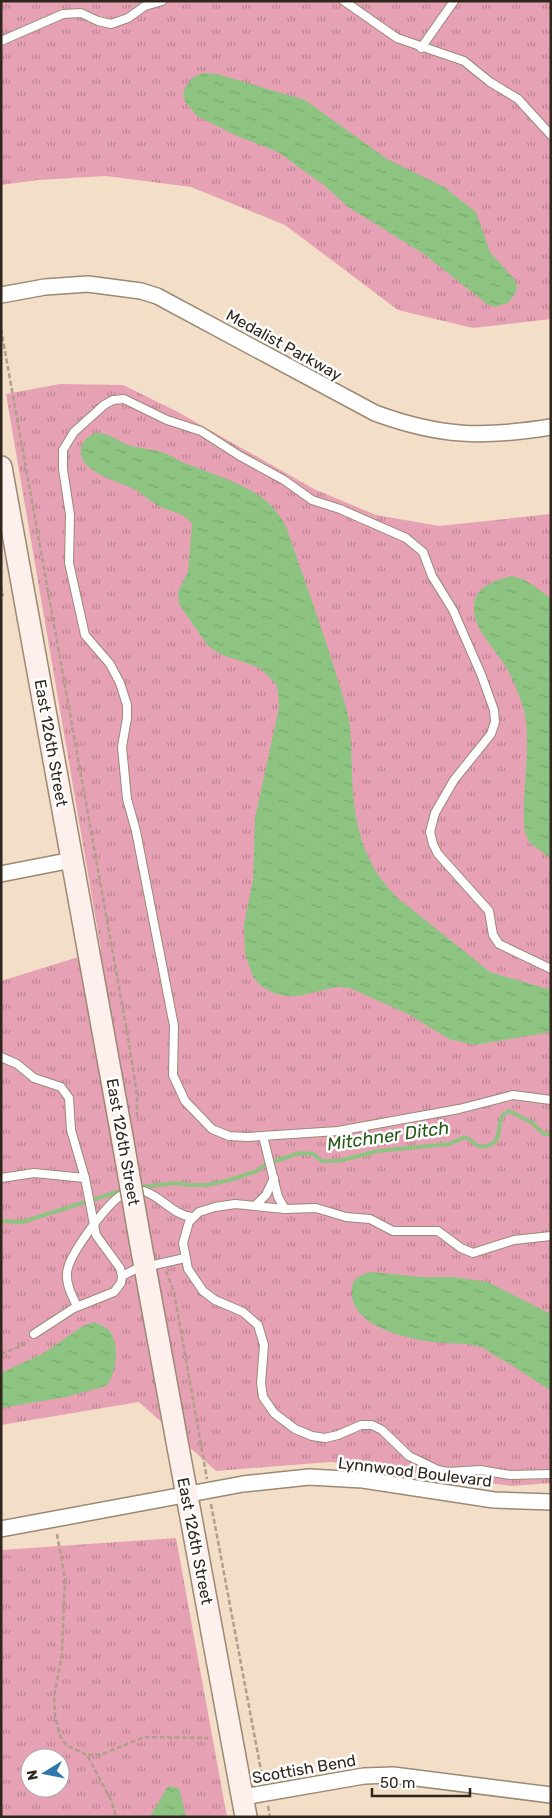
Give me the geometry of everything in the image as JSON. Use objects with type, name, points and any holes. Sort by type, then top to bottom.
[{"type":"street","name":"Medalist Parkway","points":[[1,295],[45,287],[88,284],[140,291],[178,306],[357,405],[406,425],[438,432],[481,435],[551,426]]},
{"type":"street","name":"East 126th Street","points":[[1,467],[140,1240],[154,1265],[186,1495],[245,1807]]},
{"type":"street","points":[[1,874],[72,860]]},
{"type":"street","name":"Lynnwood Boulevard","points":[[1,1529],[243,1484],[309,1478],[363,1480],[494,1500],[551,1502]]},
{"type":"street","name":"Scottish Bend","points":[[245,1807],[266,1793],[364,1776],[393,1776],[551,1795]]},
{"type":"lane","points":[[1,41],[63,14],[81,13],[111,24],[128,18],[145,6],[162,1]]},
{"type":"lane","points":[[344,1],[387,32],[421,48],[464,61],[490,82],[518,98],[551,135]]},
{"type":"lane","points":[[421,48],[454,1]]},
{"type":"lane","points":[[551,969],[499,944],[493,935],[488,911],[438,854],[432,844],[431,827],[438,806],[454,780],[490,734],[495,722],[488,691],[457,617],[434,581],[420,547],[406,538],[354,515],[312,500],[284,480],[240,456],[201,431],[167,420],[130,401],[118,399],[109,402],[74,432],[64,450],[63,469],[70,515],[68,554],[73,588],[85,635],[110,664],[120,682],[126,705],[127,718],[122,747],[127,799],[136,831],[174,1026],[173,1075],[190,1108],[212,1129],[237,1137],[338,1131],[459,1109],[513,1095],[551,1100]]},
{"type":"lane","points":[[1,1056],[16,1064],[34,1078],[54,1084],[65,1091],[71,1104],[71,1130],[85,1178],[98,1240],[120,1268],[122,1276],[121,1283],[114,1292],[77,1306],[34,1334]]},
{"type":"lane","points":[[263,1136],[278,1197],[285,1208]]},
{"type":"lane","points":[[1,1178],[34,1173],[85,1178]]},
{"type":"lane","points":[[255,1206],[266,1195],[274,1178]]},
{"type":"lane","points":[[144,1191],[178,1213],[192,1218]]},
{"type":"lane","points":[[77,1306],[69,1288],[67,1270],[94,1226],[120,1196]]},
{"type":"lane","points":[[551,1236],[514,1240],[473,1253],[461,1248],[438,1230],[399,1232],[370,1219],[346,1217],[316,1208],[285,1208],[235,1204],[199,1212],[192,1218],[184,1236],[185,1258],[193,1278],[203,1291],[215,1300],[243,1312],[258,1325],[264,1345],[260,1383],[263,1397],[274,1413],[296,1429],[312,1436],[326,1438],[360,1425],[372,1425],[382,1430],[410,1456],[438,1470],[448,1472],[480,1470],[510,1475],[551,1474]]},
{"type":"lane","points":[[122,1276],[128,1271],[185,1258]]},
{"type":"path","points":[[1,329],[129,1044],[137,1095],[137,1119]]},
{"type":"path","points":[[1,586],[3,596]]},
{"type":"path","points":[[154,1265],[174,1292],[270,1817]]},
{"type":"path","points":[[1,1354],[21,1346],[34,1334]]},
{"type":"path","points":[[57,1534],[66,1579],[62,1661],[54,1697],[55,1716],[60,1736],[66,1745],[87,1755],[103,1754],[144,1737],[208,1738]]},
{"type":"path","points":[[87,1755],[111,1800],[116,1817]]},
{"type":"green space","points":[[1,1],[551,1],[551,319],[473,328],[398,310],[285,225],[191,187],[106,176],[38,180],[1,185]]},
{"type":"green space","points":[[60,384],[123,385],[176,411],[314,489],[376,515],[439,526],[551,514],[551,1483],[512,1486],[331,1462],[216,1471],[139,1402],[1,1425],[1,981],[101,950],[6,394]]},
{"type":"green space","points":[[176,1538],[227,1817],[1,1817],[1,1550]]},
{"type":"water","points":[[203,73],[217,74],[305,100],[387,159],[444,187],[476,212],[490,252],[515,280],[516,292],[508,303],[495,307],[487,304],[424,254],[348,207],[325,186],[278,152],[235,135],[197,116],[186,103],[183,96],[185,88],[192,78]]},
{"type":"water","points":[[96,433],[110,436],[131,446],[166,454],[247,488],[270,505],[280,516],[287,529],[346,707],[350,731],[353,789],[358,824],[362,841],[376,872],[399,899],[490,972],[551,990],[551,1032],[475,1045],[449,1039],[408,1014],[350,988],[336,987],[299,996],[286,996],[273,993],[261,986],[253,977],[245,953],[244,925],[253,880],[255,818],[279,708],[276,684],[260,668],[220,654],[208,646],[179,604],[178,592],[188,571],[192,524],[186,517],[158,506],[136,490],[101,475],[86,464],[82,457],[81,449],[86,439]]},
{"type":"water","points":[[512,576],[525,580],[551,598],[551,859],[529,842],[525,832],[524,801],[527,733],[522,704],[509,673],[481,631],[475,615],[475,599],[482,589],[493,582]]},
{"type":"water","points":[[372,1272],[422,1277],[454,1277],[488,1282],[551,1314],[551,1391],[483,1348],[471,1345],[433,1342],[408,1337],[380,1328],[359,1311],[353,1300],[352,1287],[356,1278]]},
{"type":"water","points":[[94,1322],[110,1331],[114,1339],[116,1353],[115,1368],[106,1386],[66,1397],[1,1408],[1,1373],[44,1353],[83,1326]]},
{"type":"water","points":[[168,1786],[179,1788],[186,1817],[150,1817]]},
{"type":"waterway","name":"Mitchner Ditch","points":[[138,1187],[177,1183],[207,1185],[257,1171],[266,1164],[300,1153],[313,1154],[322,1161],[339,1161],[378,1151],[449,1144],[465,1137],[479,1146],[487,1146],[496,1139],[501,1119],[509,1111],[531,1122],[544,1134],[551,1134]]},
{"type":"waterway","name":"Mitchner Ditch","points":[[1,1221],[22,1222],[124,1190]]}]
